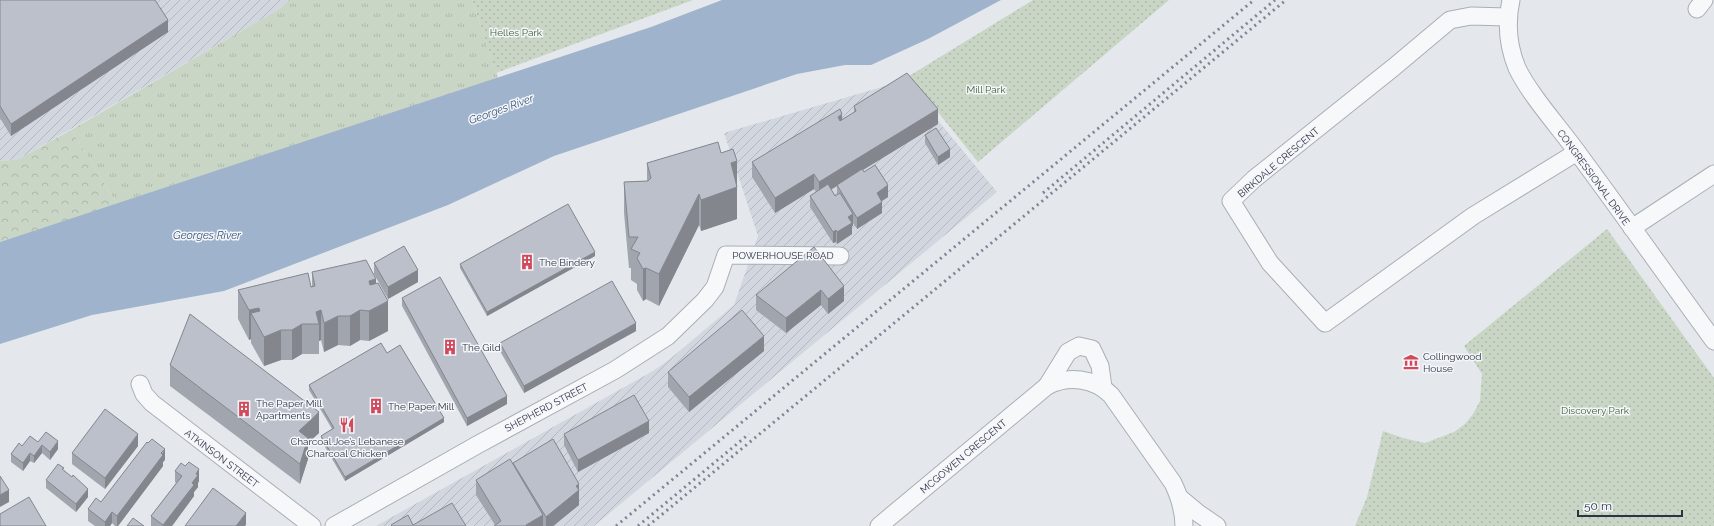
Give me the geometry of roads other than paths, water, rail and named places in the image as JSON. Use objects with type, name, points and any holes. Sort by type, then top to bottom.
[{"type":"street","name":"CONGRESSIONAL DRIVE","points":[[1511,0],[1507,17],[1511,49],[1518,69],[1546,110],[1714,341]]},
{"type":"street","name":"BIRKDALE CRESCENT","points":[[1507,17],[1471,16],[1450,20],[1394,67],[1254,179],[1231,201],[1270,263],[1325,323],[1473,216],[1577,152]]},
{"type":"street","points":[[1632,228],[1714,174]]},
{"type":"street","name":"POWERHOUSE ROAD","points":[[726,255],[840,256]]},
{"type":"street","name":"SHEPHERD STREET","points":[[334,526],[477,445],[615,370],[668,336],[705,300],[715,287],[726,255]]},
{"type":"street","name":"MCGOWEN CRESCENT","points":[[1047,386],[1068,352],[1079,346],[1092,349],[1100,366],[1103,387]]},
{"type":"street","name":"MCGOWEN CRESCENT","points":[[878,526],[1047,386],[1057,381],[1070,379],[1084,380],[1103,387],[1111,395],[1173,483],[1180,498],[1184,514],[1184,526]]},
{"type":"street","name":"ATKINSON STREET","points":[[140,384],[144,394],[152,403],[312,526]]},
{"type":"street","name":"MCGOWEN CRESCENT","points":[[1180,498],[1217,526]]},
{"type":"water","name":"Georges River","points":[[722,0],[1001,0],[928,39],[871,65],[845,65],[797,74],[554,156],[448,205],[224,291],[92,315],[0,344],[0,242],[651,27]]},
{"type":"railway","points":[[616,526],[1254,0]]},
{"type":"railway","points":[[1043,193],[1275,0]]},
{"type":"railway","points":[[648,526],[1286,0]]},
{"type":"railway","points":[[638,526],[749,434]]},
{"type":"place","name":"The Bindery","points":[[527,262]]},
{"type":"place","name":"The Gild","points":[[450,347]]},
{"type":"place","name":"Collingwood House","points":[[1411,362]]},
{"type":"place","name":"The Paper Mill","points":[[376,406]]},
{"type":"place","name":"The Paper Mill Apartments","points":[[244,409]]},
{"type":"place","name":"Charcoal Joe’s Lebanese Charcoal Chicken","points":[[347,425]]},
{"type":"park label","name":"Helles Park","points":[[516,32]]},
{"type":"park label","name":"Mill Park","points":[[986,89]]},
{"type":"park label","name":"Discovery Park","points":[[1595,410]]}]
